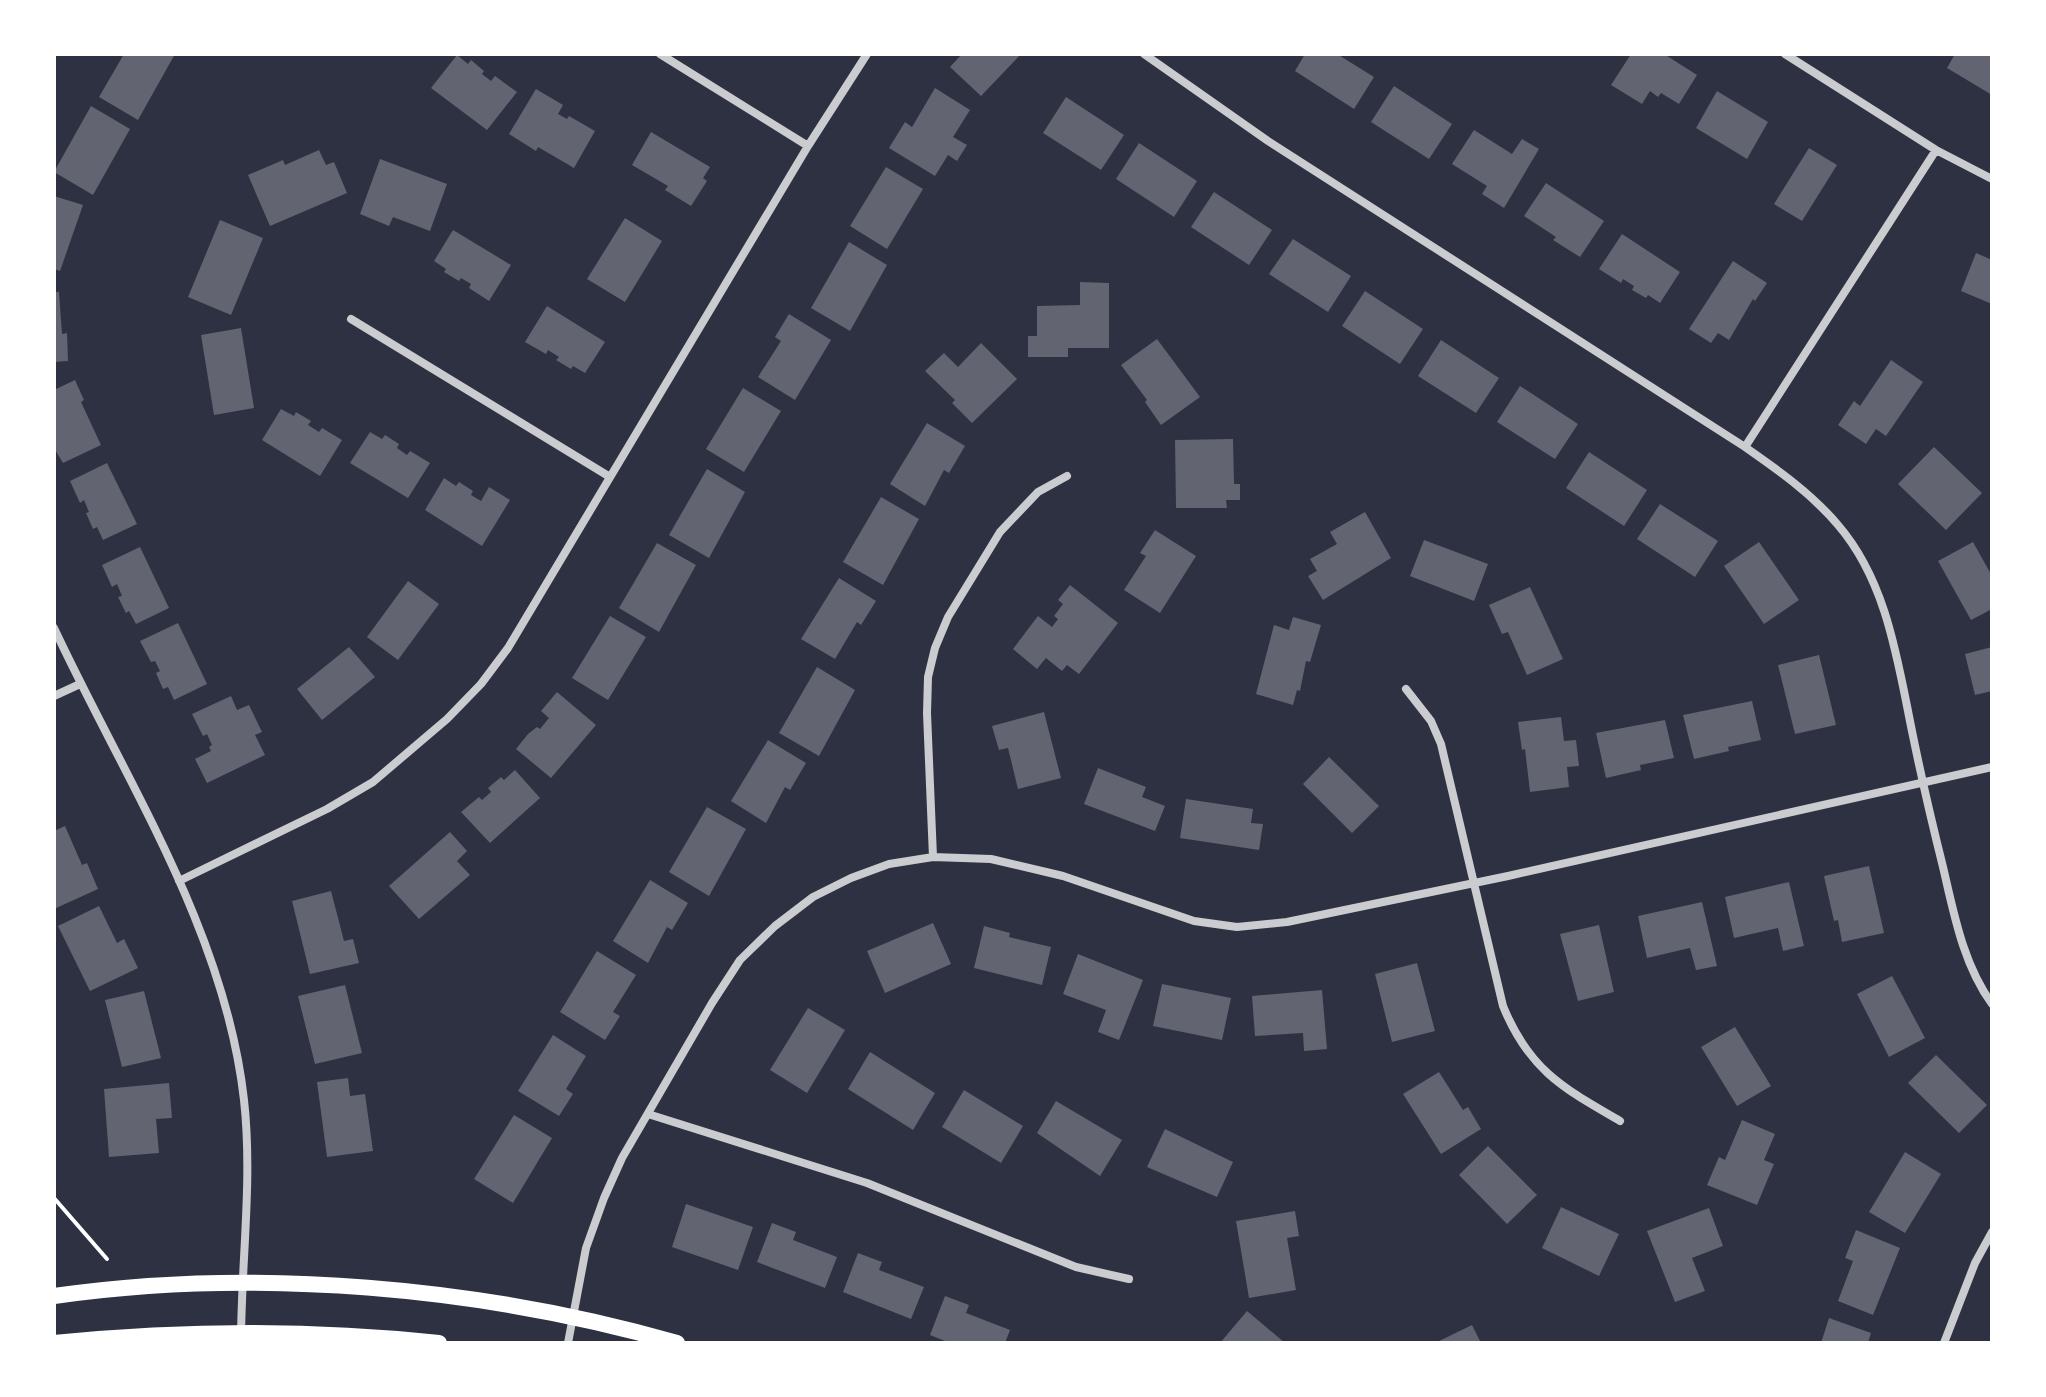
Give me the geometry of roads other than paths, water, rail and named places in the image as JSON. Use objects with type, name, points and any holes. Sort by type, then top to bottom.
[{"type":"main road","points":[[54,1296],[106,1289],[242,1283],[417,1292],[572,1318],[677,1343]]},
{"type":"main road","points":[[54,1343],[147,1334],[241,1337],[308,1332],[439,1343]]},
{"type":"street","points":[[660,54],[808,146]]},
{"type":"street","points":[[179,881],[327,809],[373,782],[447,719],[481,684],[508,648],[808,146],[867,54]]},
{"type":"street","points":[[1144,54],[1268,141],[1745,447],[1785,475],[1839,526],[1857,552],[1877,592],[1892,635],[1922,782],[1957,927],[1981,989],[1992,1004]]},
{"type":"street","points":[[1785,54],[1936,150],[1992,179]]},
{"type":"street","points":[[1745,447],[1936,150]]},
{"type":"street","points":[[351,319],[610,477]]},
{"type":"street","points":[[933,857],[927,713],[928,677],[935,648],[948,617],[1000,532],[1038,492],[1067,476]]},
{"type":"street","points":[[54,628],[179,881],[223,998],[244,1101],[247,1170],[241,1337]]},
{"type":"street","points":[[54,696],[80,684]]},
{"type":"street","points":[[1406,689],[1431,721],[1441,744],[1503,1006],[1515,1036],[1535,1062],[1555,1080],[1620,1121]]},
{"type":"street","points":[[568,1343],[586,1248],[604,1198],[622,1158],[712,1003],[740,960],[775,926],[813,897],[851,878],[889,864],[933,857],[991,859],[1029,866],[1194,921],[1237,927],[1287,922],[1475,883],[1992,767]]},
{"type":"street","points":[[648,1114],[867,1183],[1076,1267],[1129,1279]]},
{"type":"street","points":[[1944,1343],[1975,1263],[1992,1232]]}]
